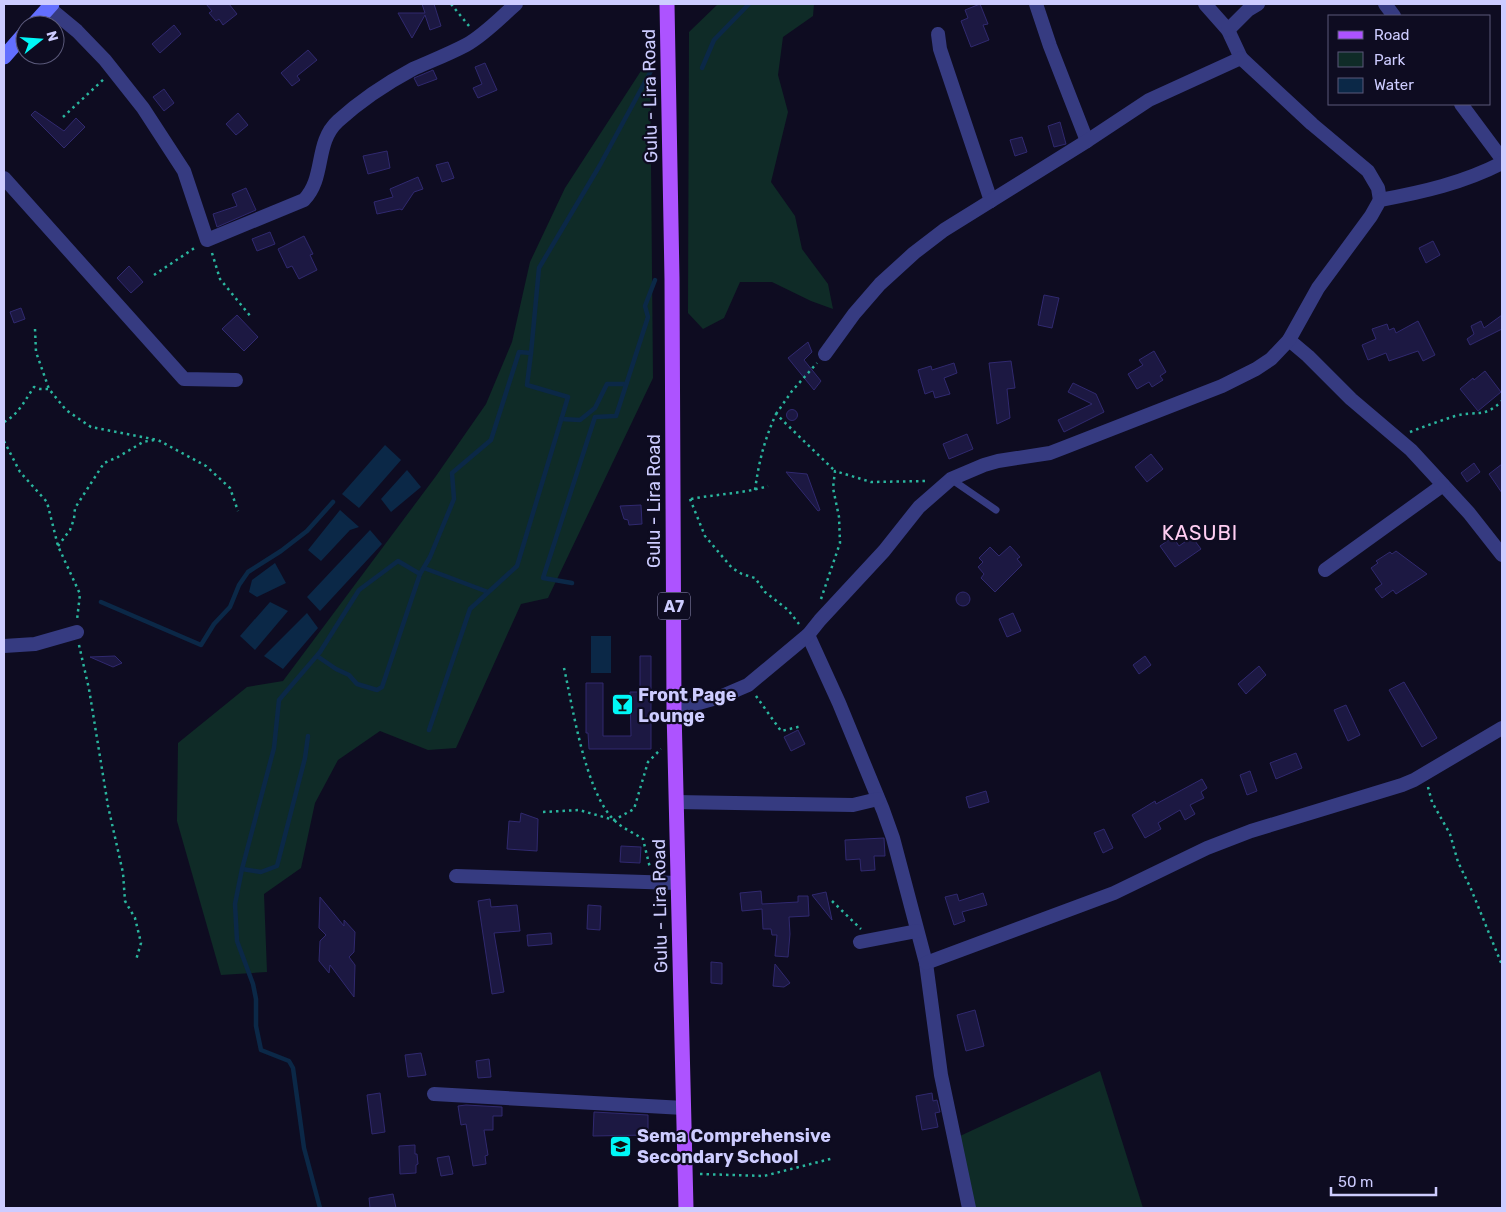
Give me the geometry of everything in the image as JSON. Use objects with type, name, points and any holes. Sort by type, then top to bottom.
[{"type":"main road","name":"Gulu - Lira Road","points":[[667,4],[672,279],[674,710],[686,1208]]},
{"type":"street","points":[[50,6],[114,70],[143,108],[184,171],[207,240],[304,200],[311,193],[315,185],[328,131],[336,122],[361,102],[400,77],[466,45],[516,4]]},
{"type":"street","points":[[1036,4],[1087,142]]},
{"type":"street","points":[[674,710],[712,699],[748,685],[808,635],[884,551],[920,507],[951,479],[984,464],[1050,453],[1222,386],[1256,369],[1271,359],[1289,340],[1318,288],[1371,216],[1380,200],[1378,188],[1368,170],[1312,124],[1241,58],[1228,30],[1205,4]]},
{"type":"street","points":[[1228,30],[1248,10],[1258,4]]},
{"type":"street","points":[[1385,4],[1393,15]]},
{"type":"street","points":[[938,34],[940,49],[991,201]]},
{"type":"street","points":[[4,57],[15,45]]},
{"type":"street","points":[[825,354],[854,314],[880,284],[914,253],[944,230],[1087,142],[1149,100],[1241,58]]},
{"type":"street","points":[[1380,200],[1452,184],[1475,176],[1502,161],[1462,105]]},
{"type":"street","points":[[4,178],[184,379],[236,380]]},
{"type":"street","points":[[1289,340],[1308,356],[1351,399],[1397,438],[1470,513],[1502,555]]},
{"type":"street","points":[[1325,570],[1443,485]]},
{"type":"street","points":[[4,646],[35,644],[77,632]]},
{"type":"street","points":[[808,635],[839,703],[888,824],[926,963],[941,1075],[969,1208]]},
{"type":"street","points":[[926,963],[1114,892],[1206,848],[1251,831],[1402,785],[1502,728]]},
{"type":"street","points":[[676,802],[853,806],[878,799]]},
{"type":"street","points":[[456,876],[677,883]]},
{"type":"street","points":[[860,942],[917,931]]},
{"type":"street","points":[[434,1094],[684,1108]]},
{"type":"lane","points":[[951,479],[996,510]]},
{"type":"path","points":[[451,4],[477,37]]},
{"type":"path","points":[[63,117],[114,70]]},
{"type":"path","points":[[154,275],[207,240],[220,279],[251,317]]},
{"type":"path","points":[[35,329],[36,352],[49,389],[66,410],[91,427],[158,440],[206,466],[230,488],[238,511]]},
{"type":"path","points":[[755,490],[764,440],[776,414],[792,391],[825,354]]},
{"type":"path","points":[[4,422],[10,419],[24,404],[34,387],[49,389]]},
{"type":"path","points":[[1397,438],[1455,416],[1486,413],[1502,401]]},
{"type":"path","points":[[776,414],[835,471],[871,482],[951,479]]},
{"type":"path","points":[[58,546],[70,530],[75,508],[104,463],[143,442],[158,440]]},
{"type":"path","points":[[4,441],[20,472],[46,502],[58,546],[80,594],[77,632],[89,689],[108,806],[123,873],[125,901],[135,918],[141,943],[136,960]]},
{"type":"path","points":[[820,620],[821,594],[840,543],[839,517],[833,488],[835,471]]},
{"type":"path","points":[[768,486],[755,490],[690,499],[705,536],[732,568],[742,574],[755,578],[765,592],[788,610],[808,635]]},
{"type":"path","points":[[564,668],[584,754],[598,796],[614,820]]},
{"type":"path","points":[[748,685],[781,731],[802,726]]},
{"type":"path","points":[[614,820],[634,809],[648,762],[675,735]]},
{"type":"path","points":[[1425,773],[1432,802],[1450,834],[1458,862],[1472,889],[1502,965]]},
{"type":"path","points":[[542,812],[579,810],[614,820],[643,840],[654,883]]},
{"type":"path","points":[[832,901],[864,931],[878,939]]},
{"type":"path","points":[[686,1175],[764,1176],[834,1158]]},
{"type":"green space","points":[[718,4],[814,4],[813,16],[783,37],[778,75],[788,112],[771,182],[795,216],[802,249],[828,284],[833,309],[811,301],[772,282],[740,282],[724,318],[703,329],[688,313],[689,32]]},
{"type":"green space","points":[[650,57],[653,378],[548,598],[521,604],[456,748],[428,750],[380,731],[338,760],[315,803],[301,868],[264,894],[267,972],[221,975],[177,821],[178,743],[247,687],[283,681],[436,476],[486,404],[512,342],[530,262],[565,188]]},
{"type":"green space","points":[[1100,1071],[1143,1208],[975,1208],[960,1136]]},
{"type":"water","points":[[385,445],[401,460],[359,508],[342,494]]},
{"type":"water","points":[[407,470],[421,487],[391,512],[381,499]]},
{"type":"water","points":[[340,510],[359,527],[350,530],[321,561],[308,550]]},
{"type":"water","points":[[370,530],[382,544],[320,611],[307,597]]},
{"type":"water","points":[[275,563],[286,583],[257,597],[249,592],[252,580]]},
{"type":"water","points":[[270,602],[288,611],[255,650],[240,636]]},
{"type":"water","points":[[307,613],[318,628],[283,669],[264,656]]},
{"type":"water","points":[[591,636],[611,636],[611,673],[591,673]]},
{"type":"building","points":[[206,4],[229,4],[237,14],[223,25],[219,19],[216,21],[209,13],[212,11]]},
{"type":"building","points":[[422,4],[434,4],[441,26],[430,30],[425,15],[412,38],[398,13],[425,13]]},
{"type":"building","points":[[980,4],[988,24],[983,25],[989,40],[971,47],[961,21],[968,18],[965,10]]},
{"type":"building","points":[[174,25],[181,34],[160,53],[152,44]]},
{"type":"building","points":[[308,50],[317,60],[297,76],[300,80],[292,86],[281,73]]},
{"type":"building","points":[[485,63],[497,90],[478,98],[473,88],[482,84],[475,67]]},
{"type":"building","points":[[433,70],[437,79],[418,86],[414,78]]},
{"type":"building","points":[[164,89],[174,103],[164,111],[153,97]]},
{"type":"building","points":[[35,111],[64,131],[76,118],[85,127],[64,148],[31,115]]},
{"type":"building","points":[[238,113],[248,125],[236,135],[226,124]]},
{"type":"building","points":[[1060,122],[1066,144],[1054,147],[1048,126]]},
{"type":"building","points":[[1022,137],[1027,152],[1015,156],[1010,140]]},
{"type":"building","points":[[387,151],[390,168],[368,174],[363,156]]},
{"type":"building","points":[[448,162],[454,178],[442,182],[436,165]]},
{"type":"building","points":[[418,177],[423,189],[414,192],[402,210],[377,214],[374,202],[393,197],[390,189]]},
{"type":"building","points":[[246,188],[256,210],[217,227],[213,214],[237,206],[232,194]]},
{"type":"building","points":[[270,232],[275,244],[257,251],[252,239]]},
{"type":"building","points":[[304,236],[313,254],[310,255],[317,270],[299,279],[292,266],[287,268],[278,249]]},
{"type":"building","points":[[1433,241],[1440,255],[1426,263],[1419,248]]},
{"type":"building","points":[[129,266],[143,282],[131,293],[117,278]]},
{"type":"building","points":[[1044,295],[1059,298],[1052,328],[1038,325]]},
{"type":"building","points":[[21,308],[25,319],[14,323],[10,312]]},
{"type":"building","points":[[237,315],[258,337],[244,351],[222,329]]},
{"type":"building","points":[[1502,315],[1502,329],[1470,345],[1467,339],[1474,334],[1471,326],[1481,321],[1484,328]]},
{"type":"building","points":[[1418,321],[1435,355],[1423,361],[1418,351],[1389,361],[1386,353],[1368,360],[1362,345],[1376,339],[1372,329],[1387,324],[1389,330],[1394,328],[1396,333]]},
{"type":"building","points":[[808,342],[812,352],[804,360],[821,381],[814,390],[788,358]]},
{"type":"building","points":[[1154,351],[1166,372],[1160,376],[1163,380],[1152,387],[1149,382],[1137,389],[1128,374],[1143,365],[1139,360]]},
{"type":"building","points":[[1011,361],[1015,388],[1007,389],[1010,418],[997,424],[989,363]]},
{"type":"building","points":[[954,363],[957,373],[944,378],[950,394],[935,398],[933,391],[925,394],[918,370],[931,366],[932,370]]},
{"type":"building","points":[[1485,371],[1501,392],[1478,411],[1460,389]]},
{"type":"building","points":[[1073,383],[1096,394],[1104,412],[1064,432],[1058,420],[1092,404],[1068,392]]},
{"type":"building","points":[[790,410],[794,410],[797,415],[796,419],[790,420],[787,417],[787,413]]},
{"type":"building","points":[[967,434],[973,449],[949,459],[943,444]]},
{"type":"building","points":[[1151,454],[1163,469],[1147,482],[1135,467]]},
{"type":"building","points":[[1474,463],[1480,472],[1467,482],[1461,473]]},
{"type":"building","points":[[1502,464],[1502,493],[1489,474]]},
{"type":"building","points":[[786,472],[807,474],[820,510],[818,511]]},
{"type":"building","points":[[641,505],[642,524],[629,525],[628,520],[624,519],[620,506]]},
{"type":"building","points":[[1173,537],[1179,546],[1192,537],[1201,549],[1175,567],[1160,546]]},
{"type":"building","points":[[1010,546],[1020,557],[1017,559],[1022,565],[995,592],[981,578],[984,574],[978,567],[983,562],[979,558],[990,547],[999,556]]},
{"type":"building","points":[[1396,551],[1427,574],[1396,594],[1393,590],[1382,598],[1375,589],[1382,584],[1371,568],[1378,563],[1376,561],[1390,552],[1392,554]]},
{"type":"building","points":[[963,592],[968,594],[970,599],[968,604],[963,606],[958,604],[956,599],[958,594]]},
{"type":"building","points":[[1013,613],[1021,631],[1007,637],[999,619]]},
{"type":"building","points":[[115,656],[122,663],[113,667],[90,657]]},
{"type":"building","points":[[640,656],[651,656],[651,749],[589,749],[588,733],[586,733],[586,683],[603,683],[603,736],[631,736],[630,692],[640,692]]},
{"type":"building","points":[[1145,656],[1151,665],[1139,674],[1133,665]]},
{"type":"building","points":[[1259,666],[1266,675],[1246,694],[1238,684]]},
{"type":"building","points":[[1404,682],[1437,738],[1422,747],[1389,690]]},
{"type":"building","points":[[1346,705],[1360,735],[1348,741],[1334,710]]},
{"type":"building","points":[[798,730],[805,744],[791,751],[784,737]]},
{"type":"building","points":[[1296,753],[1302,768],[1276,779],[1270,763]]},
{"type":"building","points":[[1250,771],[1257,791],[1247,795],[1240,775]]},
{"type":"building","points":[[1202,779],[1207,788],[1201,792],[1204,798],[1190,805],[1195,814],[1185,820],[1180,810],[1158,823],[1161,829],[1145,838],[1132,815],[1155,801],[1156,804]]},
{"type":"building","points":[[986,791],[989,802],[969,808],[966,797]]},
{"type":"building","points":[[521,813],[538,819],[537,851],[507,849],[509,821],[520,822]]},
{"type":"building","points":[[1104,829],[1113,848],[1103,853],[1094,833]]},
{"type":"building","points":[[884,838],[885,856],[874,856],[875,870],[861,871],[860,859],[846,860],[845,840]]},
{"type":"building","points":[[621,846],[641,847],[640,863],[620,862]]},
{"type":"building","points":[[761,891],[762,904],[798,902],[798,896],[808,896],[809,916],[789,917],[788,957],[775,956],[777,935],[772,935],[771,929],[763,929],[762,909],[742,911],[740,893]]},
{"type":"building","points":[[826,892],[832,920],[812,895]]},
{"type":"building","points":[[983,893],[987,905],[962,912],[965,921],[954,925],[945,897],[957,894],[959,901]]},
{"type":"building","points":[[320,897],[344,926],[344,920],[355,932],[354,952],[349,957],[355,965],[354,997],[330,965],[329,973],[319,961],[320,941],[326,935],[319,928]]},
{"type":"building","points":[[490,899],[491,907],[517,905],[520,931],[494,933],[504,992],[492,994],[478,901]]},
{"type":"building","points":[[588,905],[601,906],[600,930],[587,929]]},
{"type":"building","points":[[551,933],[552,944],[528,946],[527,935]]},
{"type":"building","points":[[711,962],[722,963],[722,984],[711,983]]},
{"type":"building","points":[[775,964],[790,983],[784,987],[773,986]]},
{"type":"building","points":[[975,1010],[984,1046],[966,1051],[957,1015]]},
{"type":"building","points":[[421,1053],[426,1075],[408,1077],[405,1055]]},
{"type":"building","points":[[489,1059],[491,1077],[478,1078],[476,1061]]},
{"type":"building","points":[[380,1093],[385,1132],[372,1134],[367,1095]]},
{"type":"building","points":[[932,1093],[933,1101],[937,1100],[940,1112],[935,1113],[938,1127],[922,1130],[916,1096]]},
{"type":"building","points":[[458,1106],[502,1107],[502,1116],[493,1116],[493,1130],[484,1130],[488,1155],[485,1156],[486,1164],[473,1166],[466,1124],[461,1125]]},
{"type":"building","points":[[594,1112],[648,1115],[648,1135],[593,1136]]},
{"type":"building","points":[[415,1145],[418,1164],[416,1165],[416,1173],[400,1174],[399,1146]]},
{"type":"building","points":[[449,1156],[453,1174],[441,1176],[437,1158]]},
{"type":"building","points":[[393,1194],[396,1208],[370,1208],[369,1198]]},
{"type":"waterway","points":[[702,68],[714,40],[749,4]]},
{"type":"waterway","points":[[320,1208],[304,1148],[293,1068],[289,1061],[261,1050],[256,1026],[256,999],[253,984],[237,941],[235,904],[242,869],[274,748],[279,700],[320,652],[359,590],[398,561],[420,574],[430,557],[454,499],[452,473],[491,440],[519,352],[531,353],[539,268],[600,165],[652,69]]},
{"type":"waterway","points":[[572,583],[543,578],[595,417],[616,416],[648,317],[645,306],[655,280]]},
{"type":"waterway","points":[[429,730],[470,609],[517,566],[568,397],[527,385],[531,353]]},
{"type":"waterway","points":[[561,419],[580,420],[595,408],[607,384],[626,384]]},
{"type":"waterway","points":[[101,602],[201,645],[214,624],[230,607],[239,585],[248,572],[281,551],[307,531],[333,502]]},
{"type":"waterway","points":[[424,568],[488,592]]},
{"type":"waterway","points":[[317,656],[349,675],[357,684],[377,690],[382,687],[420,574]]},
{"type":"waterway","points":[[242,869],[261,872],[277,866],[305,758],[308,736]]},
{"type":"place","name":"Front Page Lounge","points":[[622,705]]},
{"type":"place","name":"Sema Comprehensive Secondary School","points":[[621,1146]]},
{"type":"district","name":"KASUBI","points":[[1200,533]]}]
